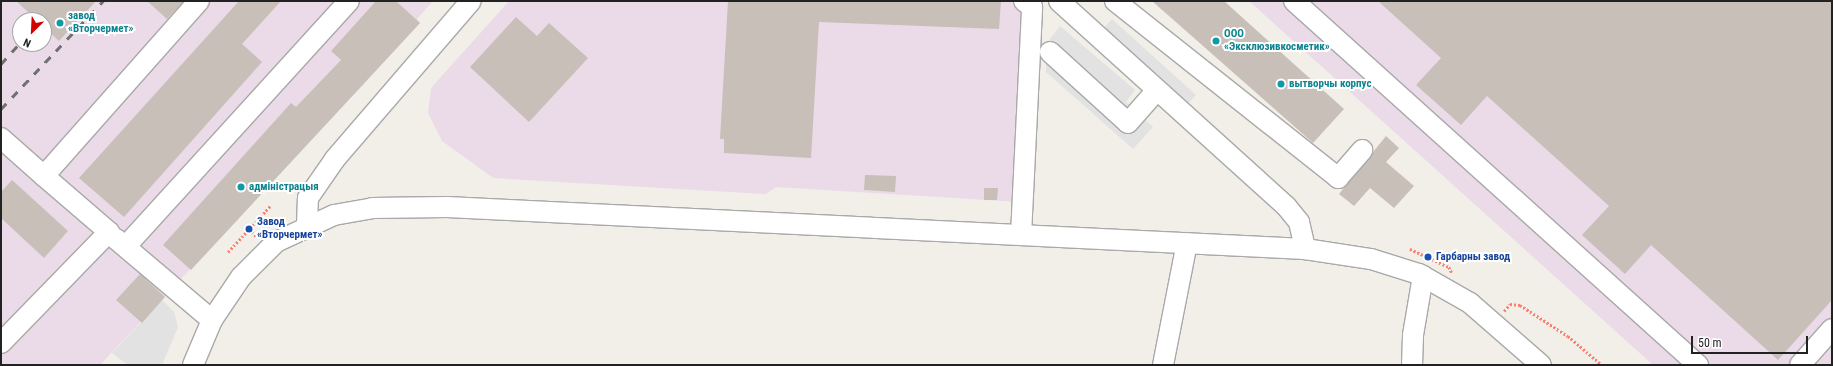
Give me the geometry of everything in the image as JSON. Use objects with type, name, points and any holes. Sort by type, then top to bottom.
[{"type":"street","points":[[44,176],[199,1]]},
{"type":"street","points":[[126,246],[349,1]]},
{"type":"street","points":[[307,225],[308,198],[335,159],[471,1]]},
{"type":"street","points":[[1021,235],[1032,7],[1024,1]]},
{"type":"street","points":[[1059,1],[1286,206],[1299,222],[1305,249]]},
{"type":"street","points":[[1115,1],[1338,178],[1362,150]]},
{"type":"street","points":[[1294,1],[1698,365]]},
{"type":"street","points":[[1050,52],[1128,123],[1157,90]]},
{"type":"street","points":[[1,138],[108,232],[212,320]]},
{"type":"street","points":[[193,365],[212,320],[241,277],[276,242],[307,225],[359,209],[447,207],[1305,249],[1371,259],[1423,276],[1470,303],[1541,365]]},
{"type":"street","points":[[1,343],[108,232]]},
{"type":"street","points":[[1162,365],[1186,243]]},
{"type":"street","points":[[1412,365],[1413,335],[1423,276]]},
{"type":"street","points":[[1800,365],[1832,329]]},
{"type":"path","points":[[228,252],[271,205]]},
{"type":"path","points":[[1502,313],[1510,304],[1520,305],[1568,336],[1602,365]]},
{"type":"shaded area","name":"Завод «Вторчермет»","points":[[1,1],[433,1],[417,19],[420,23],[100,365],[1,365]]},
{"type":"shaded area","points":[[509,1],[1043,1],[1034,203],[776,187],[766,194],[493,178],[442,141],[428,113],[431,88]]},
{"type":"shaded area","points":[[1249,1],[1832,1],[1832,365],[1653,365]]},
{"type":"shaded area","points":[[1112,19],[1196,95],[1187,105],[1103,29]]},
{"type":"shaded area","points":[[1060,26],[1135,90],[1126,102],[1153,127],[1133,149],[1046,72],[1046,44]]},
{"type":"shaded area","points":[[162,300],[174,312],[178,327],[162,365],[128,365],[112,353]]},
{"type":"building","name":"завод «Вторчермет»","points":[[16,1],[96,1],[59,41],[52,34],[52,12],[28,12]]},
{"type":"building","name":"завод «Вторчермет»","points":[[147,1],[184,1],[167,19]]},
{"type":"building","points":[[239,1],[281,1],[242,44],[262,62],[124,217],[79,178]]},
{"type":"building","points":[[376,1],[396,1],[420,23],[191,270],[163,245],[291,103],[296,107],[341,60],[331,51]]},
{"type":"building","points":[[728,1],[1001,1],[999,29],[819,22],[811,158],[724,153],[724,139],[720,139]]},
{"type":"building","name":"вытворчы корпус","points":[[1152,1],[1224,1],[1344,109],[1313,143]]},
{"type":"building","points":[[1378,1],[1832,1],[1832,300],[1778,360],[1651,245],[1625,274],[1582,235],[1609,206],[1487,96],[1461,125],[1416,85],[1441,58]]},
{"type":"building","points":[[516,17],[537,36],[549,23],[588,58],[529,122],[470,67]]},
{"type":"building","points":[[1386,136],[1399,148],[1386,162],[1414,186],[1394,208],[1370,188],[1354,206],[1339,194]]},
{"type":"building","points":[[865,175],[896,176],[895,192],[864,190]]},
{"type":"building","points":[[12,180],[68,231],[44,258],[1,218],[1,192]]},
{"type":"building","points":[[984,188],[998,188],[997,200],[984,200]]},
{"type":"building","points":[[140,274],[165,297],[142,323],[116,300]]},
{"type":"railway","points":[[1,109],[103,1]]},
{"type":"railway","points":[[1,64],[12,52]]},
{"type":"place","name":"завод «Вторчермет»","points":[[60,23]]},
{"type":"place","name":"ООО «Эксклюзивкосметик»","points":[[1216,41]]},
{"type":"place","name":"вытворчы корпус","points":[[1281,84]]},
{"type":"place","name":"адміністрацыя","points":[[241,187]]},
{"type":"place","name":"Завод «Вторчермет»","points":[[249,229]]},
{"type":"place","name":"Гарбарны завод","points":[[1428,257]]}]
